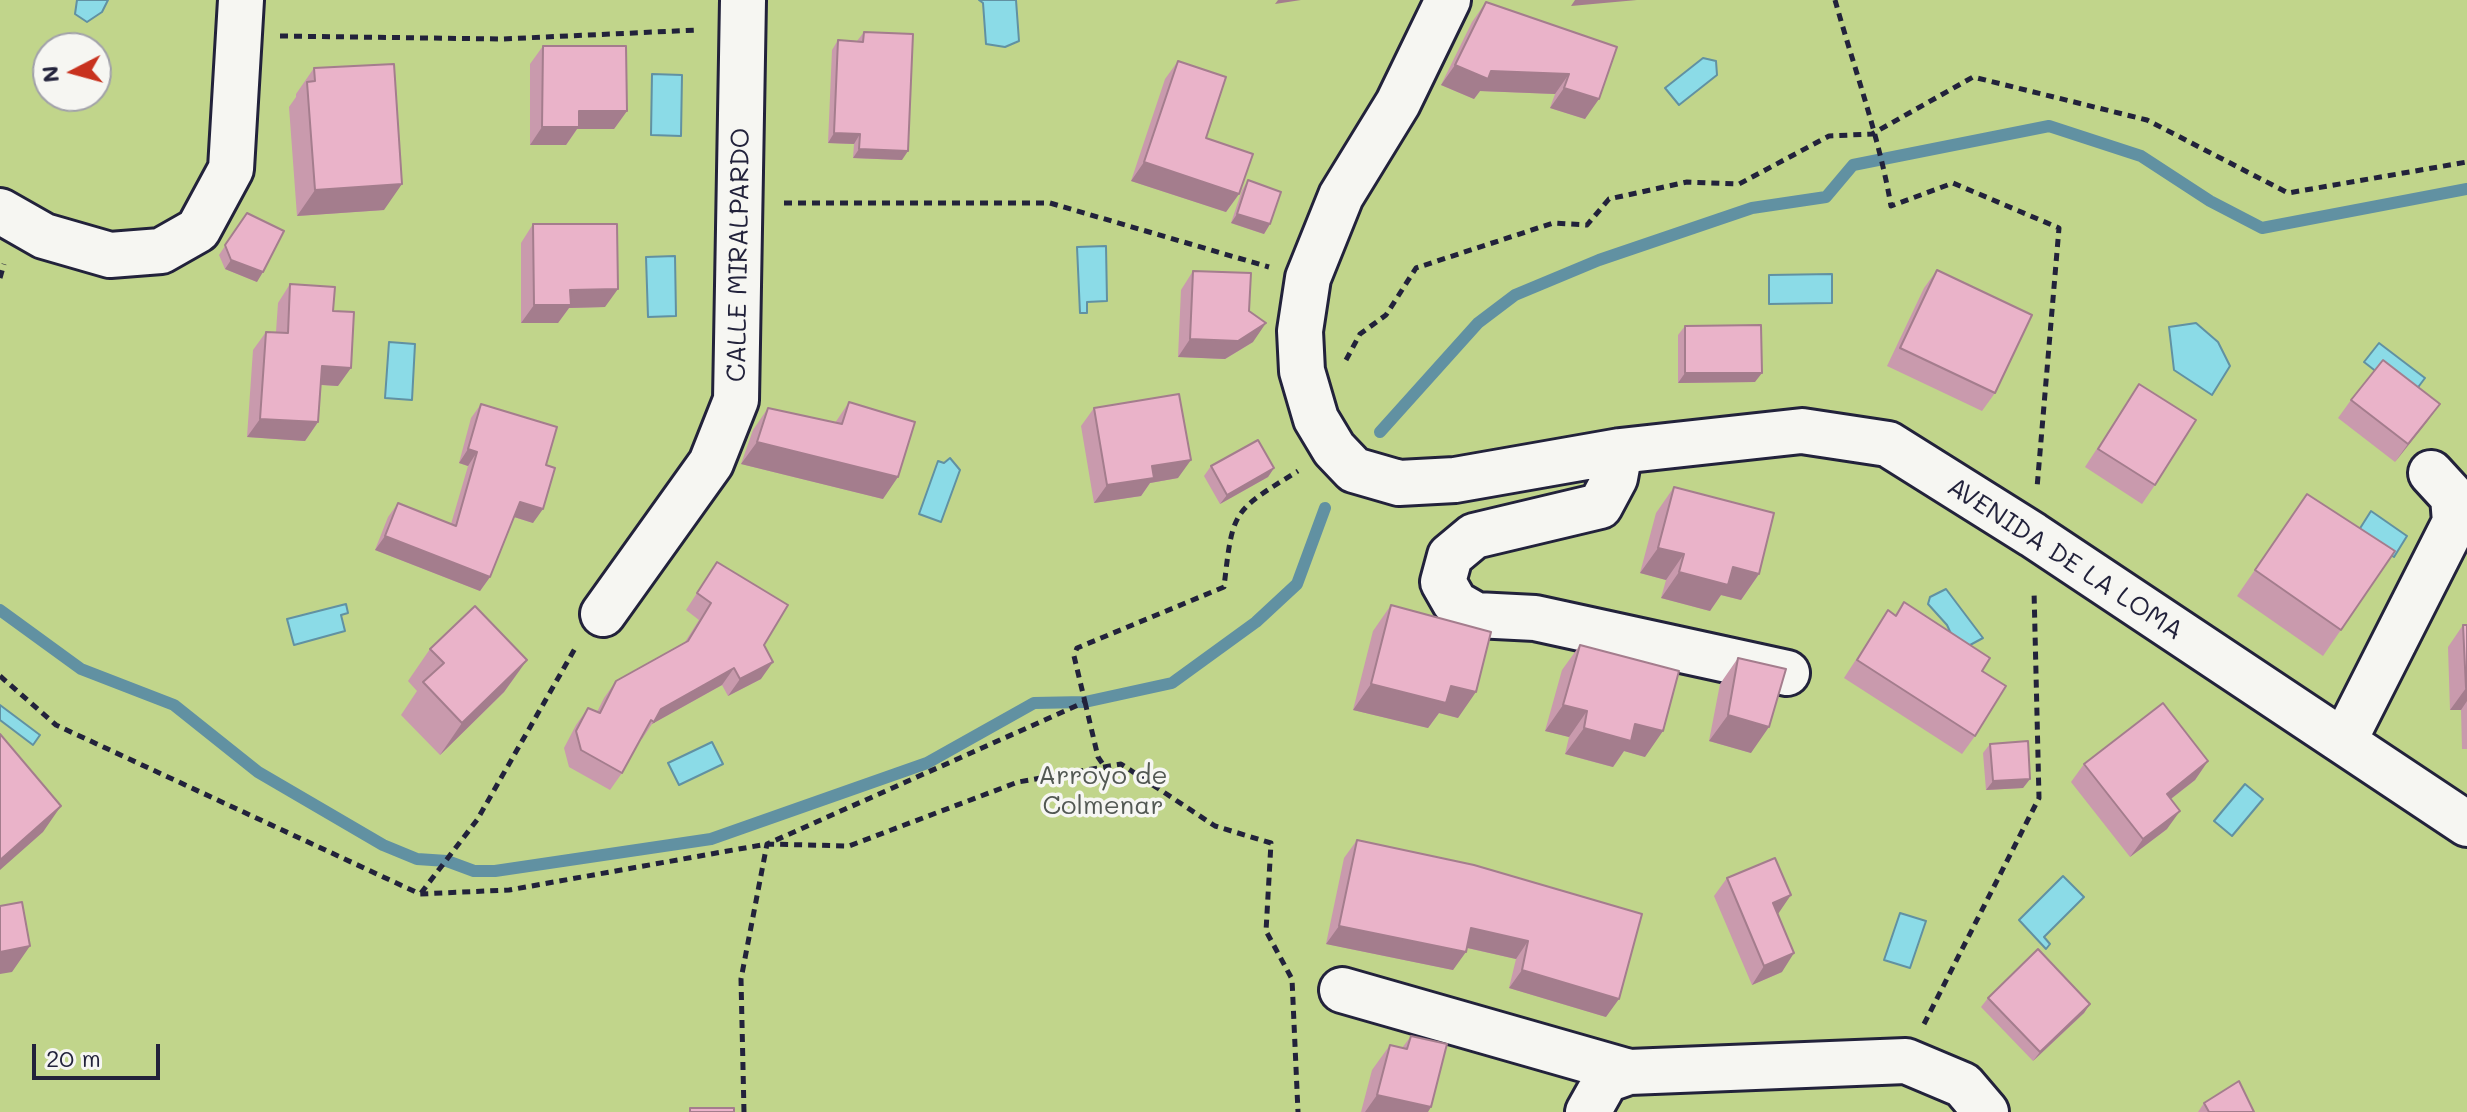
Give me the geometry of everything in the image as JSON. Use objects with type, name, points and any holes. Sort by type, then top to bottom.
[{"type":"street","points":[[1325,434],[1302,371],[1300,331],[1308,278],[1341,196],[1398,103],[1448,0]]},
{"type":"street","name":"CALLE MIRALPARDO","points":[[603,614],[711,463],[736,400],[743,14]]},
{"type":"street","points":[[0,211],[44,236],[110,255],[161,251],[198,230],[231,169],[241,18]]},
{"type":"street","name":"AVENIDA DE LA LOMA","points":[[1325,434],[1360,473],[1399,483],[1455,480],[1620,451],[1802,431],[1888,444],[2033,535],[2467,824]]},
{"type":"street","points":[[1620,451],[1615,478],[1600,506],[1474,536],[1450,556],[1443,582],[1455,603],[1476,615],[1535,618],[1787,673]]},
{"type":"street","points":[[2344,741],[2455,522],[2453,497],[2431,473]]},
{"type":"street","points":[[1342,990],[1629,1072]]},
{"type":"street","points":[[1588,1112],[1606,1080],[1629,1072],[1906,1061],[1963,1085],[1986,1112]]},
{"type":"path","points":[[1835,0],[1872,134]]},
{"type":"path","points":[[241,18],[502,39],[743,14]]},
{"type":"path","points":[[1106,769],[1098,757],[1074,656],[1077,648],[1224,587],[1231,529],[1247,503],[1325,434],[1360,334],[1386,315],[1416,268],[1553,223],[1587,225],[1609,199],[1687,182],[1739,184],[1829,136],[1872,134],[1973,77],[2147,120],[2288,193],[2467,162]]},
{"type":"path","points":[[739,203],[1050,203],[1308,278]]},
{"type":"path","points":[[420,894],[477,820],[575,647],[603,614]]},
{"type":"path","points":[[0,676],[56,725],[420,894],[509,890],[767,844],[849,846],[1018,782],[1121,764],[1215,826],[1271,843],[1266,931],[1292,979],[1298,1112]]},
{"type":"path","points":[[767,844],[1085,702]]},
{"type":"path","points":[[744,1112],[741,979],[767,844]]},
{"type":"green space","name":"Arroyo de Colmenar","points":[[0,0],[2467,0],[2467,1112],[0,1112]]},
{"type":"water","points":[[77,0],[108,0],[102,12],[87,22],[75,14]]},
{"type":"water","points":[[979,0],[1016,0],[1019,41],[1005,47],[986,44],[983,3]]},
{"type":"water","points":[[1703,58],[1716,61],[1717,75],[1679,105],[1665,88]]},
{"type":"water","points":[[652,74],[682,75],[681,136],[651,135]]},
{"type":"water","points":[[1106,246],[1107,301],[1087,302],[1087,313],[1080,313],[1077,247]]},
{"type":"water","points":[[675,256],[676,316],[648,317],[646,257]]},
{"type":"water","points":[[1832,274],[1832,303],[1769,304],[1769,275]]},
{"type":"water","points":[[2196,323],[2218,342],[2230,366],[2212,395],[2174,370],[2169,327]]},
{"type":"water","points":[[389,342],[415,344],[412,400],[385,398]]},
{"type":"water","points":[[2379,343],[2425,378],[2410,398],[2364,362]]},
{"type":"water","points":[[950,458],[960,470],[941,522],[919,514],[938,461],[944,463]]},
{"type":"water","points":[[2371,511],[2407,536],[2394,557],[2369,541],[2352,541]]},
{"type":"water","points":[[1946,589],[1983,638],[1959,651],[1947,625],[1928,604],[1930,597]]},
{"type":"water","points":[[346,604],[348,613],[341,615],[345,631],[294,645],[287,619]]},
{"type":"water","points":[[0,705],[40,735],[33,745],[0,720]]},
{"type":"water","points":[[712,742],[723,764],[679,785],[668,763]]},
{"type":"water","points":[[2245,784],[2263,799],[2232,836],[2214,821]]},
{"type":"water","points":[[2063,876],[2084,897],[2044,937],[2050,944],[2046,949],[2019,920]]},
{"type":"water","points":[[1900,913],[1926,921],[1910,968],[1884,960]]},
{"type":"building","points":[[1486,2],[1617,47],[1599,99],[1564,88],[1569,74],[1491,71],[1488,79],[1455,65]]},
{"type":"building","points":[[864,32],[913,34],[908,151],[859,149],[860,134],[834,133],[838,40],[863,42]]},
{"type":"building","points":[[543,46],[626,46],[627,111],[579,111],[579,127],[542,127]]},
{"type":"building","points":[[1178,61],[1226,77],[1206,138],[1253,154],[1239,194],[1144,162]]},
{"type":"building","points":[[394,64],[402,184],[315,190],[307,82],[315,81],[314,68]]},
{"type":"building","points":[[1248,180],[1281,192],[1270,224],[1237,214]]},
{"type":"building","points":[[247,213],[284,231],[263,272],[231,260],[225,245]]},
{"type":"building","points":[[533,224],[617,224],[618,289],[570,290],[571,305],[534,305]]},
{"type":"building","points":[[1937,270],[2032,315],[1995,393],[1900,348]]},
{"type":"building","points":[[1193,271],[1251,273],[1249,311],[1266,323],[1238,341],[1190,339]]},
{"type":"building","points":[[290,284],[335,287],[333,311],[354,312],[351,368],[322,366],[318,422],[260,419],[266,332],[288,333]]},
{"type":"building","points":[[1761,325],[1762,373],[1685,373],[1685,326]]},
{"type":"building","points":[[2383,360],[2440,404],[2408,444],[2351,400]]},
{"type":"building","points":[[2139,384],[2196,420],[2155,485],[2098,449]]},
{"type":"building","points":[[1179,394],[1191,460],[1152,466],[1154,478],[1107,485],[1094,408]]},
{"type":"building","points":[[849,402],[915,422],[898,477],[757,442],[768,408],[842,424]]},
{"type":"building","points":[[481,404],[557,427],[546,465],[555,468],[543,509],[520,502],[490,577],[385,536],[398,503],[456,526],[477,452],[468,449]]},
{"type":"building","points":[[1258,440],[1274,468],[1227,495],[1211,466]]},
{"type":"building","points":[[1674,487],[1774,513],[1759,574],[1733,567],[1728,585],[1679,572],[1684,554],[1658,548]]},
{"type":"building","points":[[2307,494],[2395,551],[2341,630],[2255,570]]},
{"type":"building","points":[[717,562],[788,605],[764,645],[773,662],[740,679],[734,668],[661,709],[654,722],[651,720],[622,773],[581,750],[576,731],[588,708],[600,713],[616,681],[688,641],[711,603],[697,593]]},
{"type":"building","points":[[1904,602],[1990,658],[1982,671],[2006,686],[1975,736],[1857,660],[1888,610],[1896,616]]},
{"type":"building","points":[[1391,605],[1491,632],[1476,692],[1451,686],[1446,703],[1371,684]]},
{"type":"building","points":[[475,606],[527,660],[462,723],[423,682],[444,663],[430,649]]},
{"type":"building","points":[[2463,625],[2467,625],[2467,688],[2466,688]]},
{"type":"building","points":[[1580,645],[1679,671],[1663,731],[1635,724],[1631,741],[1584,728],[1587,711],[1563,705]]},
{"type":"building","points":[[1738,658],[1786,669],[1769,727],[1728,715]]},
{"type":"building","points":[[2163,703],[2208,761],[2167,794],[2180,811],[2143,839],[2084,764]]},
{"type":"building","points":[[0,734],[61,806],[0,860]]},
{"type":"building","points":[[2028,741],[2030,779],[1993,781],[1990,744]]},
{"type":"building","points":[[1357,840],[1474,865],[1642,914],[1619,999],[1522,970],[1528,941],[1471,928],[1466,952],[1339,926]]},
{"type":"building","points":[[1775,858],[1791,895],[1773,903],[1794,953],[1764,966],[1727,878]]},
{"type":"building","points":[[22,902],[30,946],[0,952],[0,906]]},
{"type":"building","points":[[2038,949],[2090,1004],[2040,1052],[1988,998]]},
{"type":"building","points":[[1411,1036],[1447,1044],[1431,1107],[1377,1095],[1390,1045],[1407,1049]]},
{"type":"building","points":[[2239,1081],[2254,1112],[2209,1112],[2204,1103]]},
{"type":"building","points":[[690,1108],[734,1108],[734,1112],[690,1112]]},
{"type":"waterway","points":[[1380,432],[1478,323],[1515,295],[1599,260],[1752,208],[1826,197],[1853,165],[2049,126],[2141,156],[2210,201],[2262,228],[2467,189]]},
{"type":"waterway","points":[[0,610],[81,669],[174,705],[258,772],[383,845],[417,859],[447,861],[474,871],[495,871],[711,839],[927,763],[1034,703],[1085,702],[1172,683],[1256,622],[1297,584],[1325,508]]}]
